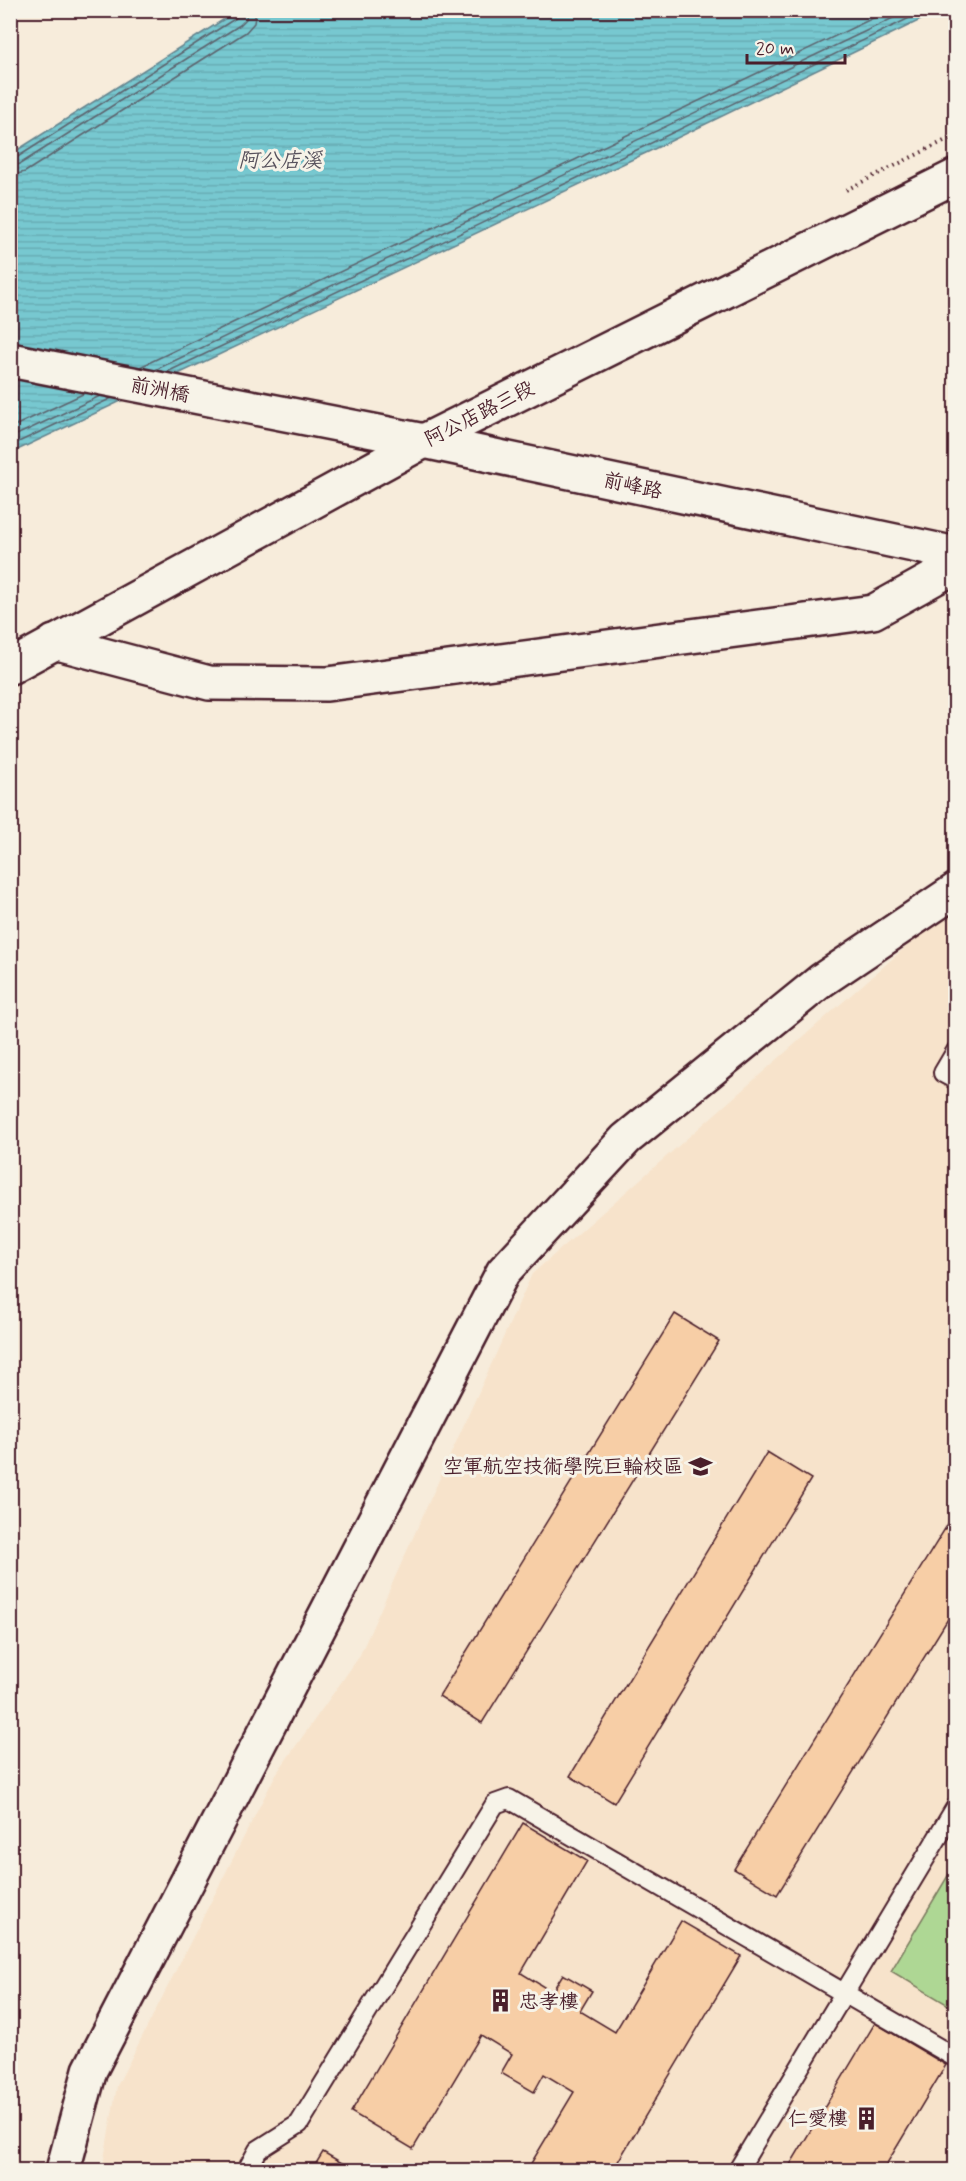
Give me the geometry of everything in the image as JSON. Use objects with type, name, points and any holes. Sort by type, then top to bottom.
[{"type":"street","name":"阿公店路三段","points":[[10,667],[424,441],[956,176]]},
{"type":"street","name":"前洲橋","points":[[10,360],[310,418]]},
{"type":"street","name":"前峰路","points":[[310,418],[956,554]]},
{"type":"street","points":[[54,642],[209,683],[327,684],[873,612],[956,566]]},
{"type":"street","points":[[63,2170],[90,2070],[503,1272],[626,1139],[822,980],[956,890]]},
{"type":"lane","points":[[956,1051],[943,1073],[956,1080]]},
{"type":"lane","points":[[247,2170],[258,2150],[300,2124],[495,1803],[509,1799],[956,2058]]},
{"type":"lane","points":[[738,2170],[956,1807]]},
{"type":"shaded area","name":"空軍航空技術學院巨輪校區","points":[[955,904],[955,2170],[102,2170],[117,2086],[276,1774],[359,1657],[532,1274]]},
{"type":"green space","points":[[955,1864],[955,2009],[891,1971]]},
{"type":"water","name":"阿公店溪","points":[[237,11],[939,11],[648,152],[11,453],[11,154]]},
{"type":"building","points":[[675,1314],[719,1341],[482,1723],[439,1696]]},
{"type":"building","points":[[767,1452],[811,1479],[614,1803],[570,1776]]},
{"type":"building","points":[[956,1511],[956,1606],[777,1895],[734,1869]]},
{"type":"building","name":"忠孝樓","points":[[523,1823],[587,1861],[521,1973],[552,1992],[563,1974],[592,1991],[580,2011],[615,2032],[681,1921],[741,1956],[613,2170],[527,2170],[574,2092],[544,2074],[534,2092],[501,2073],[512,2054],[481,2035],[413,2149],[351,2112]]},
{"type":"building","name":"仁愛樓","points":[[875,2023],[946,2065],[883,2170],[787,2170]]},
{"type":"building","points":[[323,2152],[354,2170],[312,2170]]},
{"type":"place","name":"空軍航空技術學院巨輪校區","points":[[701,1466]]},
{"type":"place","name":"忠孝樓","points":[[501,2001]]},
{"type":"place","name":"仁愛樓","points":[[866,2118]]}]
